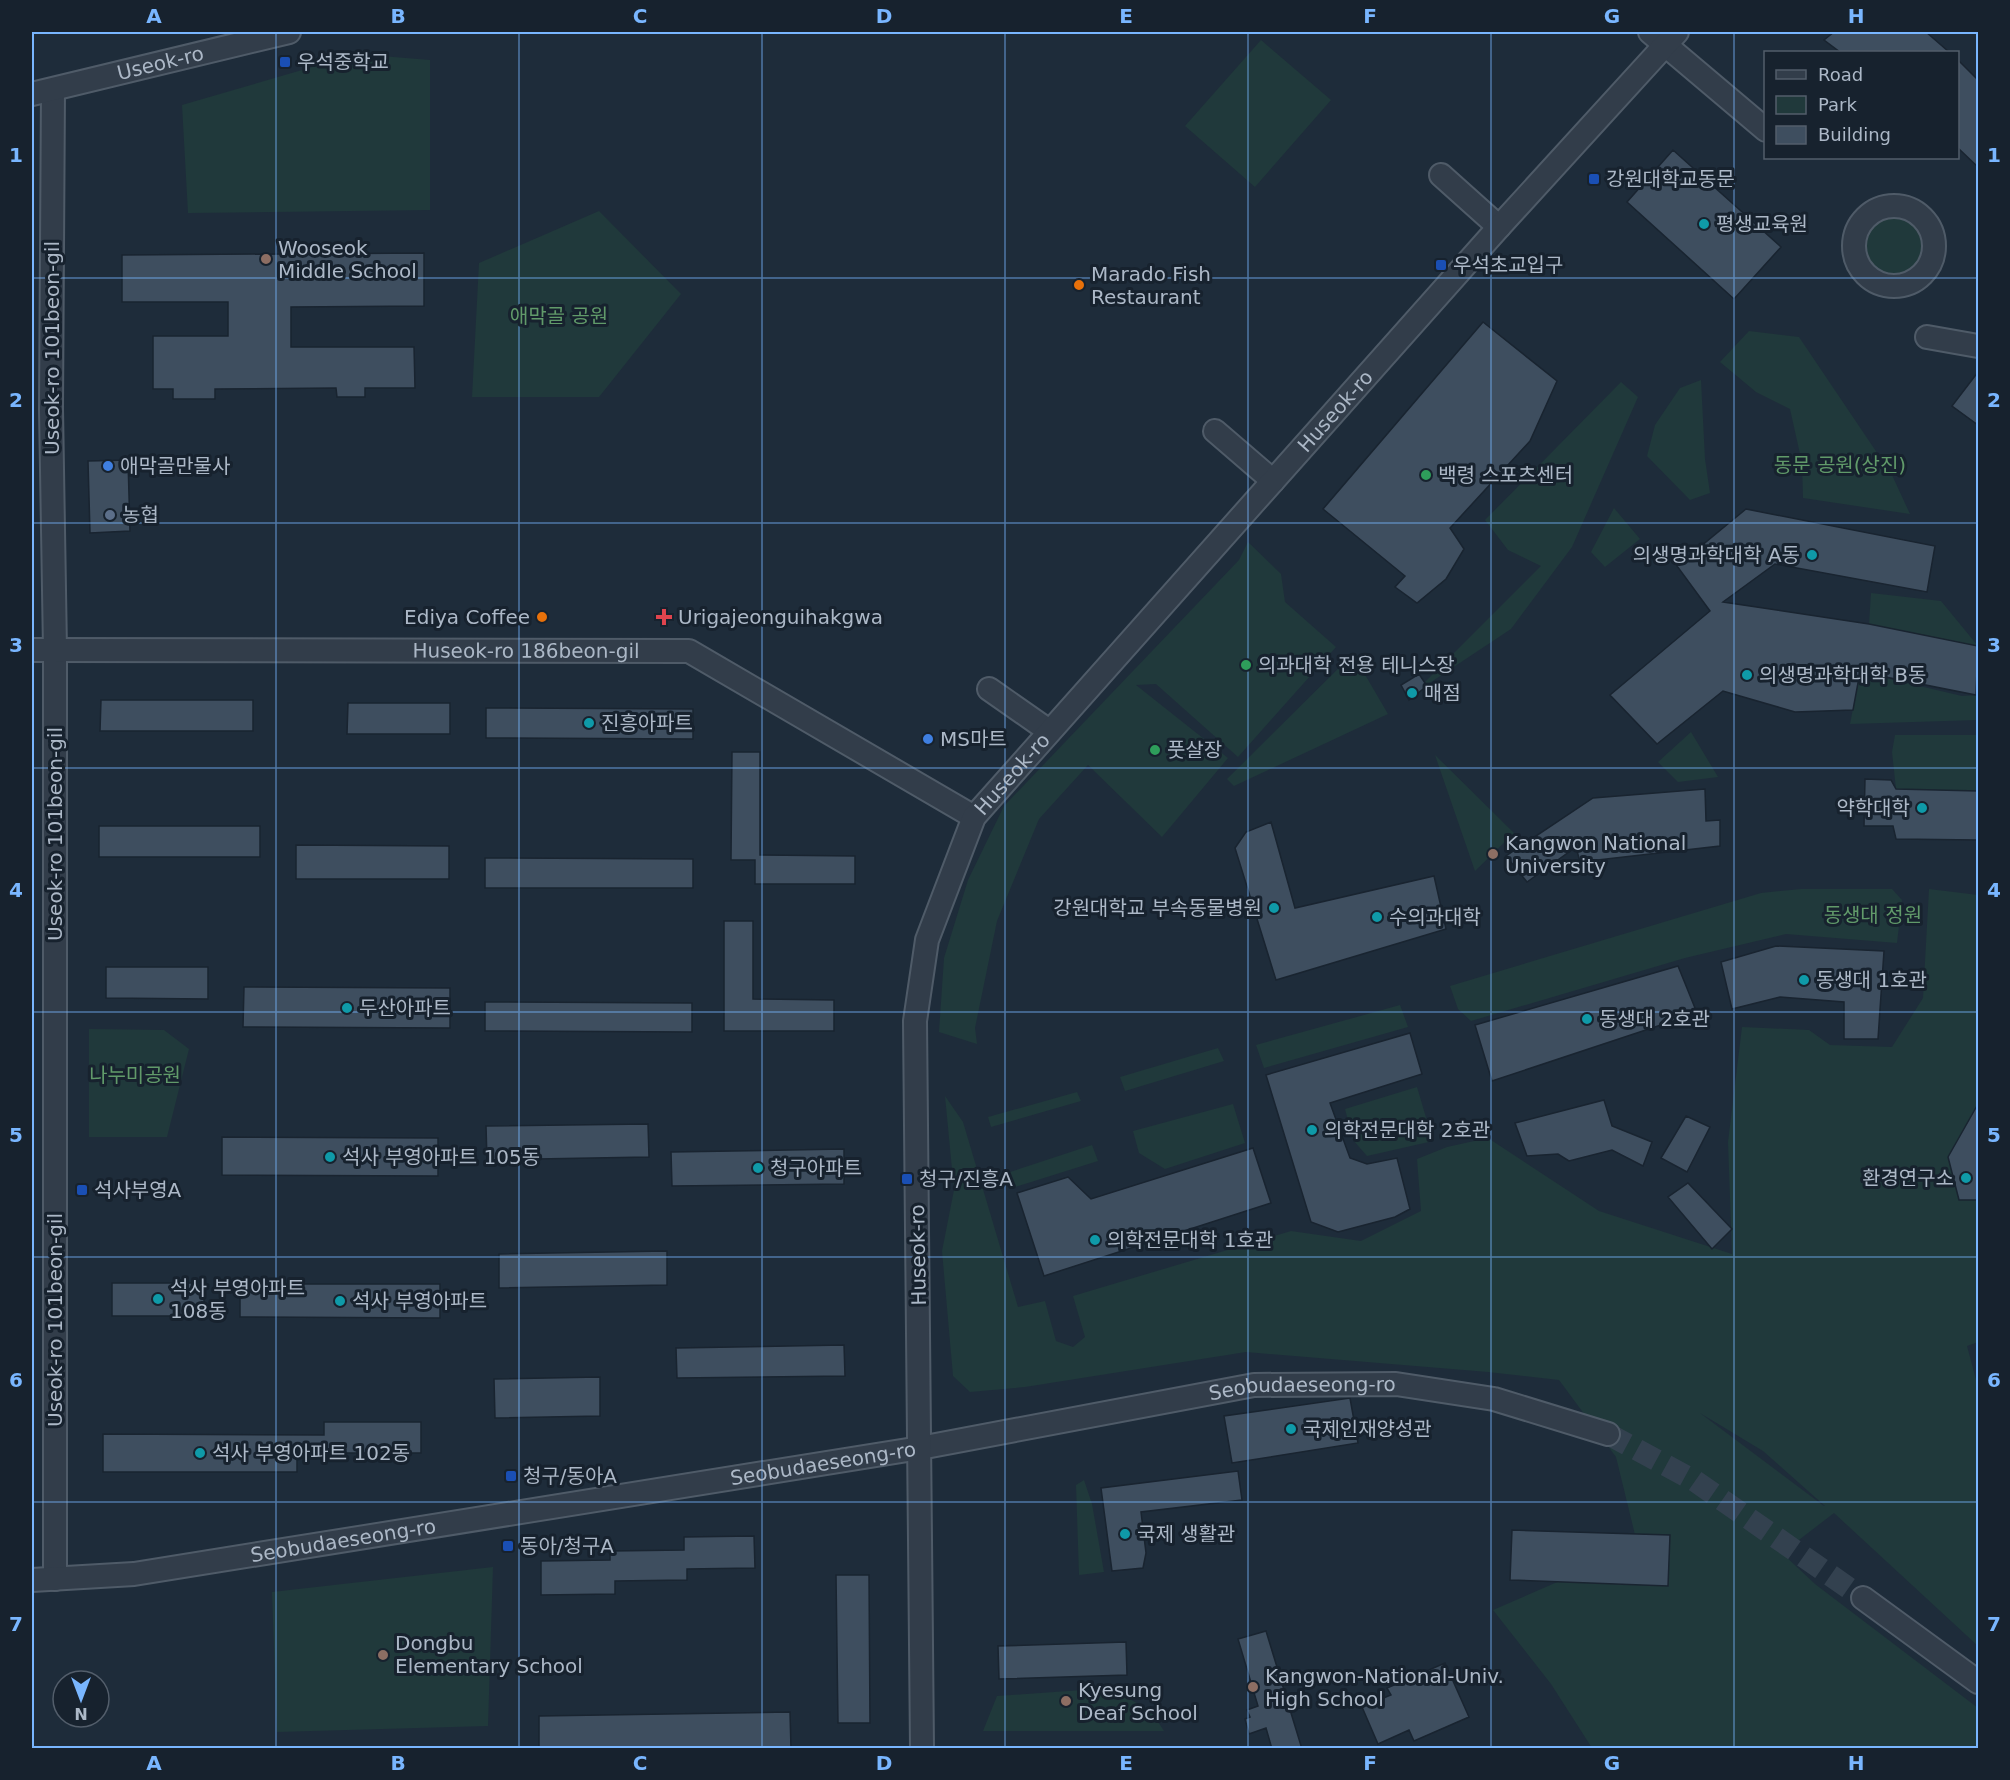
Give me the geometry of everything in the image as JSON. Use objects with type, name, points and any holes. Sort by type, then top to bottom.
[{"type":"street","name":"Useok-ro","points":[[42,92],[289,32]]},
{"type":"street","points":[[1664,36],[1764,128]]},
{"type":"street","name":"Huseok-ro","points":[[922,1749],[915,1021],[927,940],[974,817],[1498,228],[1664,36]]},
{"type":"street","name":"Useok-ro 101beon-gil","points":[[42,92],[55,650],[55,1579]]},
{"type":"street","points":[[1441,175],[1498,228]]},
{"type":"street","points":[[1927,337],[1978,346]]},
{"type":"street","points":[[1215,432],[1273,482]]},
{"type":"street","name":"Huseok-ro 186beon-gil","points":[[32,650],[689,651],[974,817]]},
{"type":"street","points":[[989,689],[1049,731]]},
{"type":"street","name":"Seobudaeseong-ro","points":[[32,1580],[134,1574],[920,1448],[1254,1385],[1396,1384],[1494,1399],[1608,1434]]},
{"type":"street","points":[[1863,1598],[1978,1682]]},
{"type":"green space","points":[[1261,40],[1331,100],[1255,187],[1185,126]]},
{"type":"green space","points":[[357,54],[430,60],[430,210],[188,213],[182,105]]},
{"type":"green space","name":"애막골 공원","points":[[599,211],[681,294],[599,397],[472,397],[479,263]]},
{"type":"green space","points":[[1891,211],[1904,214],[1915,221],[1922,232],[1925,245],[1922,258],[1915,269],[1904,276],[1891,279],[1878,276],[1867,269],[1860,258],[1857,245],[1860,232],[1867,221],[1878,214]]},
{"type":"green space","name":"동문 공원(상진)","points":[[1749,331],[1799,337],[1892,475],[1910,514],[1803,498],[1802,463],[1790,409],[1756,392],[1720,362]]},
{"type":"green space","points":[[1701,380],[1705,459],[1710,493],[1690,500],[1647,456],[1655,425],[1680,388]]},
{"type":"green space","points":[[1621,382],[1638,397],[1572,547],[1511,629],[1413,694],[1541,566],[1508,550],[1485,520]]},
{"type":"green space","points":[[1614,508],[1640,539],[1605,567],[1591,552]]},
{"type":"green space","points":[[1248,542],[1281,574],[1285,602],[1336,647],[1238,757],[1156,684],[1136,685],[1228,758],[1162,837],[1088,765],[1039,819],[997,921],[975,1028],[977,1044],[939,1032],[944,958],[968,880],[1004,806],[1239,560]]},
{"type":"green space","points":[[1871,593],[1941,601],[1978,646],[1869,624]]},
{"type":"green space","points":[[1353,654],[1388,714],[1234,786],[1227,779]]},
{"type":"green space","points":[[1860,672],[1962,696],[1978,695],[1978,720],[1850,724]]},
{"type":"green space","points":[[1691,732],[1718,777],[1678,782],[1658,762]]},
{"type":"green space","points":[[1895,735],[1978,735],[1978,791],[1896,789],[1892,752]]},
{"type":"green space","points":[[1435,755],[1514,833],[1475,871]]},
{"type":"green space","name":"동생대 정원","points":[[1801,889],[1892,889],[1902,900],[1897,943],[1786,934],[1685,958],[1471,1021],[1458,1009],[1450,986],[1761,893]]},
{"type":"green space","points":[[1929,889],[1978,895],[1978,1119],[1970,1119],[1948,1157],[1959,1200],[1978,1200],[1978,1342],[1967,1346],[1978,1387],[1978,1646],[1834,1513],[1782,1553],[1815,1584],[1978,1708],[1978,1748],[1592,1748],[1551,1684],[1493,1610],[1638,1547],[1616,1457],[1559,1380],[1246,1352],[1025,1387],[970,1392],[953,1376],[942,1251],[954,1190],[945,1096],[963,1122],[1018,1307],[1045,1301],[1056,1341],[1073,1347],[1085,1337],[1073,1296],[1291,1231],[1361,1241],[1421,1211],[1417,1159],[1447,1147],[1488,1138],[1599,1211],[1732,1254],[1728,1142],[1742,1027],[1809,1030],[1830,1045],[1892,1047],[1923,998]],"holes":[[[1700,1413],[1763,1451],[1825,1506]]]},
{"type":"green space","points":[[1400,1005],[1408,1027],[1264,1068],[1256,1045]]},
{"type":"green space","name":"나누미공원","points":[[89,1029],[164,1030],[189,1049],[167,1137],[89,1137]]},
{"type":"green space","points":[[1218,1048],[1224,1061],[1125,1091],[1120,1077]]},
{"type":"green space","points":[[1417,1087],[1433,1141],[1367,1156],[1353,1140],[1345,1109]]},
{"type":"green space","points":[[1077,1092],[1081,1101],[991,1127],[988,1117]]},
{"type":"green space","points":[[1233,1104],[1245,1143],[1165,1169],[1139,1153],[1133,1131]]},
{"type":"green space","points":[[1092,1145],[1098,1161],[1015,1187],[1007,1173]]},
{"type":"green space","points":[[1084,1480],[1092,1504],[1104,1572],[1079,1575],[1076,1485]]},
{"type":"green space","name":"Dongbu Elementary School","points":[[493,1567],[488,1726],[277,1732],[272,1592]]},
{"type":"green space","points":[[1110,1688],[1151,1711],[1164,1731],[983,1731],[997,1696]]},
{"type":"building","points":[[1834,32],[1926,32],[1948,51],[1839,51],[1824,40]]},
{"type":"building","points":[[1959,61],[1978,80],[1978,167],[1959,149]]},
{"type":"building","name":"평생교육원","points":[[1673,150],[1781,247],[1734,299],[1627,202]]},
{"type":"building","points":[[424,253],[424,306],[291,307],[291,347],[414,347],[415,388],[365,388],[365,397],[337,397],[336,388],[215,389],[215,399],[173,399],[173,389],[153,389],[153,336],[228,336],[228,302],[122,302],[122,255]]},
{"type":"building","name":"백령 스포츠센터","points":[[1483,322],[1557,381],[1530,441],[1450,528],[1464,549],[1446,579],[1417,603],[1395,587],[1405,576],[1323,509]]},
{"type":"building","points":[[1978,372],[1978,425],[1952,406]]},
{"type":"building","points":[[128,460],[130,531],[90,533],[88,461]]},
{"type":"building","name":"의생명과학대학 B동","points":[[1746,509],[1935,546],[1927,592],[1775,564],[1723,602],[1869,624],[1978,646],[1976,695],[1860,672],[1853,710],[1795,712],[1723,691],[1657,744],[1610,695],[1710,611],[1677,566]]},
{"type":"building","name":"매점","points":[[1419,674],[1427,686],[1409,700],[1401,685]]},
{"type":"building","points":[[101,700],[253,700],[253,731],[100,731]]},
{"type":"building","points":[[348,703],[450,703],[450,734],[347,734]]},
{"type":"building","name":"진흥아파트","points":[[486,708],[693,709],[693,739],[486,738]]},
{"type":"building","points":[[732,752],[760,752],[760,855],[855,856],[855,884],[755,884],[755,860],[731,860]]},
{"type":"building","name":"약학대학","points":[[1865,779],[1891,780],[1896,789],[1978,791],[1978,840],[1896,839],[1893,826],[1864,826]]},
{"type":"building","points":[[1705,789],[1706,821],[1720,820],[1720,846],[1580,862],[1576,847],[1527,882],[1506,856],[1593,798]]},
{"type":"building","points":[[1271,822],[1295,908],[1434,876],[1446,929],[1276,980],[1235,848],[1246,832]]},
{"type":"building","points":[[99,826],[260,826],[260,857],[99,857]]},
{"type":"building","points":[[296,845],[449,846],[449,879],[296,879]]},
{"type":"building","points":[[485,858],[693,859],[693,888],[485,888]]},
{"type":"building","points":[[724,921],[753,921],[753,999],[834,1000],[834,1031],[724,1031]]},
{"type":"building","name":"동생대 1호관","points":[[1776,946],[1884,951],[1878,1039],[1844,1039],[1844,1002],[1780,997],[1732,1009],[1721,962]]},
{"type":"building","name":"동생대 2호관","points":[[1678,966],[1697,1013],[1492,1081],[1475,1025]]},
{"type":"building","points":[[106,967],[208,967],[208,999],[106,998]]},
{"type":"building","name":"두산아파트","points":[[244,987],[450,988],[450,1028],[243,1027]]},
{"type":"building","points":[[485,1002],[692,1003],[692,1032],[485,1031]]},
{"type":"building","name":"의학전문대학 2호관","points":[[1410,1033],[1422,1074],[1330,1103],[1350,1158],[1367,1164],[1397,1158],[1410,1209],[1395,1217],[1338,1232],[1311,1222],[1266,1075]]},
{"type":"building","points":[[1604,1100],[1612,1126],[1652,1142],[1643,1166],[1612,1150],[1569,1161],[1558,1154],[1527,1156],[1515,1123]]},
{"type":"building","name":"환경연구소","points":[[1978,1104],[1978,1200],[1959,1200],[1948,1157]]},
{"type":"building","points":[[1686,1116],[1710,1127],[1687,1172],[1661,1158]]},
{"type":"building","points":[[648,1124],[649,1157],[487,1160],[486,1126]]},
{"type":"building","name":"석사 부영아파트 105동","points":[[222,1137],[438,1138],[438,1176],[222,1175]]},
{"type":"building","name":"의학전문대학 1호관","points":[[1253,1148],[1271,1203],[1044,1276],[1017,1193],[1068,1177],[1091,1199]]},
{"type":"building","name":"청구아파트","points":[[844,1149],[844,1184],[672,1186],[671,1152]]},
{"type":"building","points":[[1688,1183],[1732,1229],[1712,1249],[1668,1197]]},
{"type":"building","points":[[667,1251],[667,1285],[499,1288],[499,1254]]},
{"type":"building","name":"석사 부영아파트 108동","points":[[112,1283],[204,1283],[204,1316],[112,1316]]},
{"type":"building","name":"석사 부영아파트","points":[[240,1284],[440,1284],[440,1318],[240,1317]]},
{"type":"building","points":[[844,1345],[845,1376],[677,1378],[676,1348]]},
{"type":"building","points":[[600,1377],[600,1416],[495,1418],[494,1379]]},
{"type":"building","name":"국제인재양성관","points":[[1350,1398],[1358,1443],[1232,1463],[1224,1416]]},
{"type":"building","name":"석사 부영아파트 102동","points":[[324,1422],[421,1422],[421,1453],[297,1453],[297,1472],[103,1472],[103,1434],[324,1435]]},
{"type":"building","name":"국제 생활관","points":[[1238,1471],[1242,1500],[1141,1512],[1146,1553],[1143,1568],[1112,1571],[1101,1488]]},
{"type":"building","points":[[1512,1530],[1670,1535],[1668,1586],[1510,1580]]},
{"type":"building","points":[[754,1536],[755,1568],[687,1569],[687,1580],[615,1581],[615,1594],[541,1595],[541,1561],[610,1560],[610,1551],[684,1550],[684,1537]]},
{"type":"building","points":[[836,1575],[869,1575],[870,1723],[838,1723]]},
{"type":"building","points":[[1266,1631],[1302,1749],[1272,1749],[1266,1728],[1249,1734],[1245,1719],[1250,1717],[1247,1710],[1258,1706],[1238,1639]]},
{"type":"building","points":[[1126,1642],[1127,1675],[999,1679],[998,1646]]},
{"type":"building","points":[[1445,1663],[1469,1717],[1414,1741],[1409,1730],[1378,1744],[1362,1707],[1391,1695],[1387,1688]]},
{"type":"building","points":[[790,1712],[791,1749],[539,1749],[539,1716]]},
{"type":"tunnel","points":[[1608,1434],[1695,1481],[1863,1598]]},
{"type":"place","name":"우석중학교","points":[[285,62]]},
{"type":"place","name":"강원대학교동문","points":[[1594,179]]},
{"type":"place","name":"평생교육원","points":[[1704,224]]},
{"type":"place","name":"Wooseok Middle School","points":[[266,259]]},
{"type":"place","name":"우석초교입구","points":[[1441,265]]},
{"type":"place","name":"Marado Fish Restaurant","points":[[1079,285]]},
{"type":"place","name":"애막골만물사","points":[[108,466]]},
{"type":"place","name":"백령 스포츠센터","points":[[1426,475]]},
{"type":"place","name":"농협","points":[[110,515]]},
{"type":"place","name":"의생명과학대학 A동","points":[[1812,555]]},
{"type":"place","name":"Ediya Coffee","points":[[542,617]]},
{"type":"place","name":"Urigajeonguihakgwa","points":[[664,617]]},
{"type":"place","name":"의과대학 전용 테니스장","points":[[1246,665]]},
{"type":"place","name":"의생명과학대학 B동","points":[[1747,675]]},
{"type":"place","name":"매점","points":[[1412,693]]},
{"type":"place","name":"진흥아파트","points":[[589,723]]},
{"type":"place","name":"MS마트","points":[[928,739]]},
{"type":"place","name":"풋살장","points":[[1155,750]]},
{"type":"place","name":"약학대학","points":[[1922,808]]},
{"type":"place","name":"Kangwon National University","points":[[1493,854]]},
{"type":"place","name":"강원대학교 부속동물병원","points":[[1274,908]]},
{"type":"place","name":"수의과대학","points":[[1377,917]]},
{"type":"place","name":"동생대 1호관","points":[[1804,980]]},
{"type":"place","name":"두산아파트","points":[[347,1008]]},
{"type":"place","name":"동생대 2호관","points":[[1587,1019]]},
{"type":"place","name":"의학전문대학 2호관","points":[[1312,1130]]},
{"type":"place","name":"석사 부영아파트 105동","points":[[330,1157]]},
{"type":"place","name":"청구아파트","points":[[758,1168]]},
{"type":"place","name":"환경연구소","points":[[1966,1178]]},
{"type":"place","name":"청구/진흥A","points":[[907,1179]]},
{"type":"place","name":"석사부영A","points":[[82,1190]]},
{"type":"place","name":"의학전문대학 1호관","points":[[1095,1240]]},
{"type":"place","name":"석사 부영아파트 108동","points":[[158,1299]]},
{"type":"place","name":"석사 부영아파트","points":[[340,1301]]},
{"type":"place","name":"국제인재양성관","points":[[1291,1429]]},
{"type":"place","name":"석사 부영아파트 102동","points":[[200,1453]]},
{"type":"place","name":"청구/동아A","points":[[511,1476]]},
{"type":"place","name":"국제 생활관","points":[[1125,1534]]},
{"type":"place","name":"동아/청구A","points":[[508,1546]]},
{"type":"place","name":"Dongbu Elementary School","points":[[383,1655]]},
{"type":"place","name":"Kangwon-National-Univ. High School","points":[[1253,1687]]},
{"type":"place","name":"Kyesung Deaf School","points":[[1066,1701]]}]
